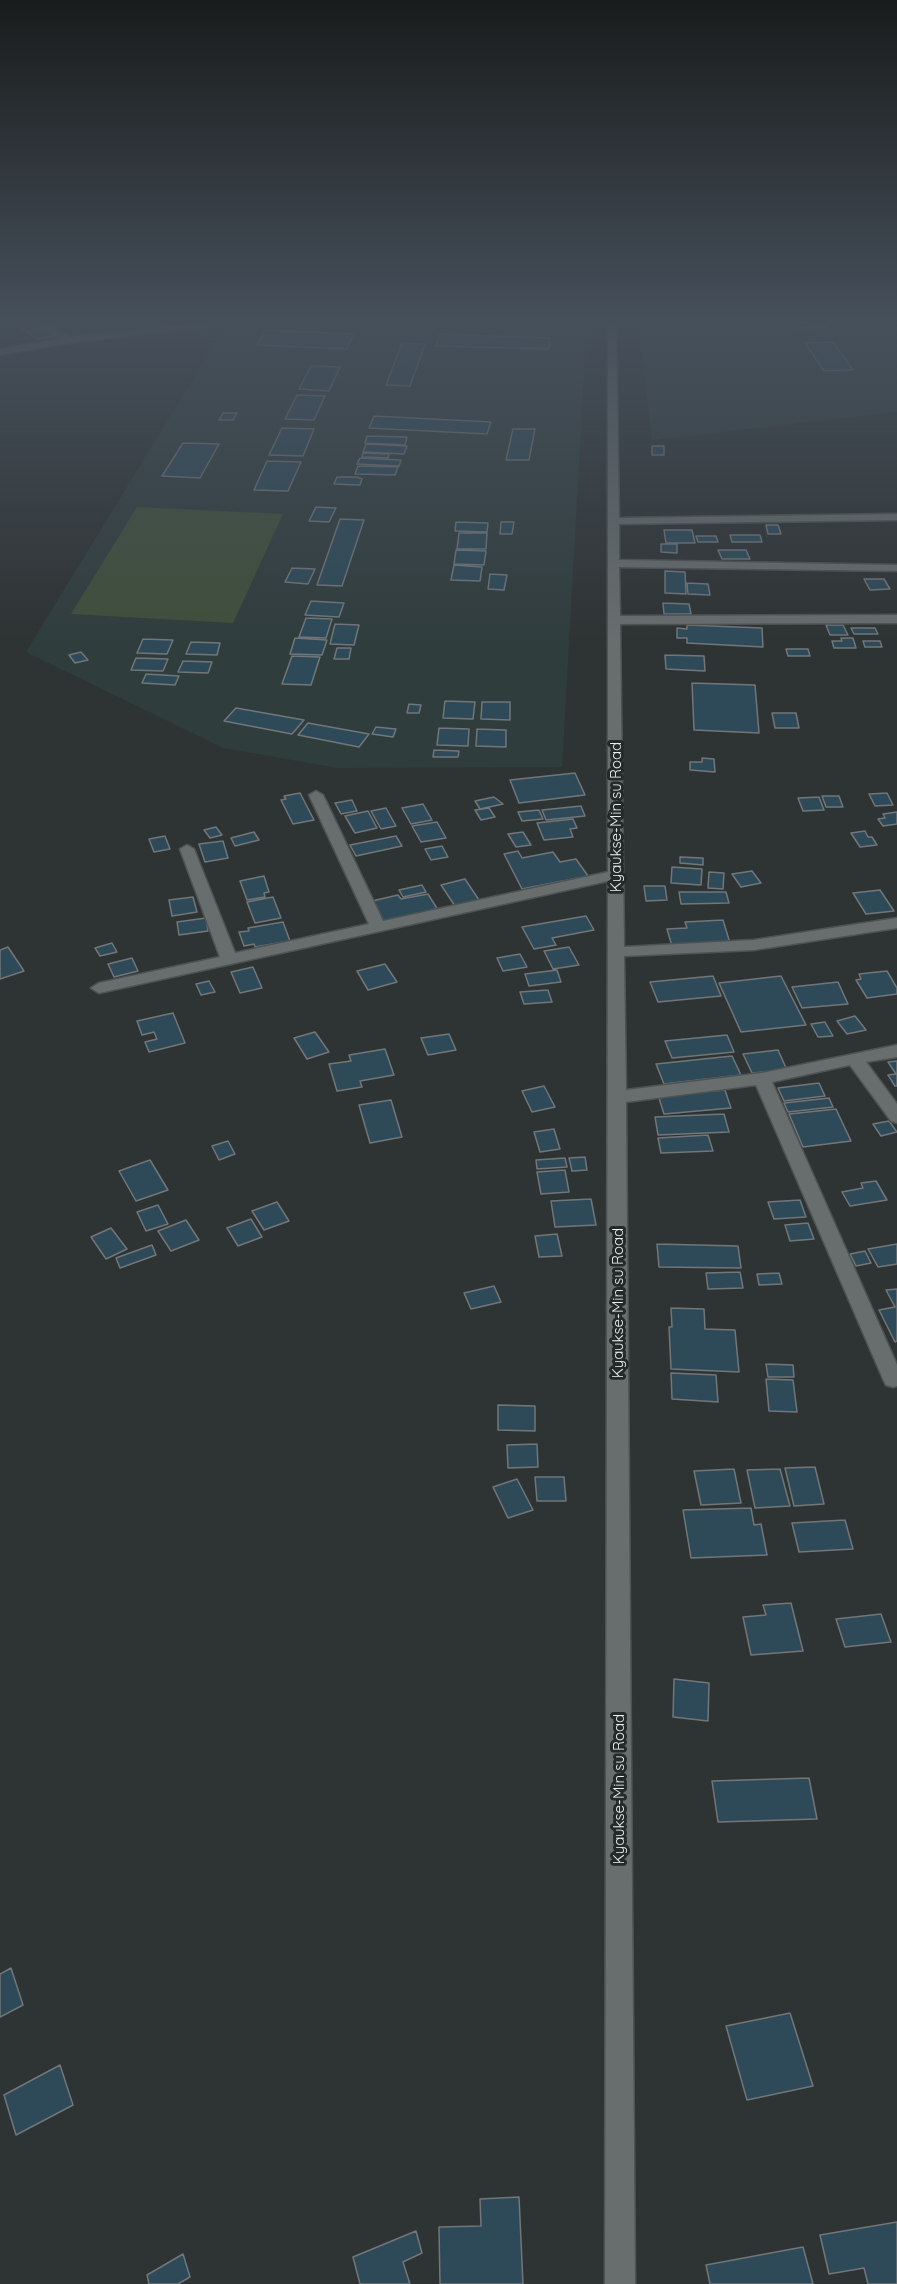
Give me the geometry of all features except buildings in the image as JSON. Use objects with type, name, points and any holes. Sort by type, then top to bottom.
[{"type":"street","name":"Kyaukse-Min su Road","points":[[613,429],[620,2284]]},
{"type":"street","points":[[614,520],[897,517]]},
{"type":"street","points":[[614,563],[897,568]]},
{"type":"street","points":[[614,620],[897,619]]},
{"type":"street","points":[[316,795],[379,929]]},
{"type":"street","points":[[187,849],[230,961]]},
{"type":"street","points":[[99,988],[379,929],[616,875]]},
{"type":"street","points":[[616,952],[754,945],[897,923]]},
{"type":"street","points":[[617,1097],[762,1079],[854,1058],[897,1051]]},
{"type":"street","points":[[854,1058],[897,1117]]},
{"type":"street","points":[[762,1079],[893,1379]]},
{"type":"shaded area","points":[[163,429],[581,429],[562,767],[338,768],[223,748],[26,652]]},
{"type":"shaded area","points":[[651,429],[752,429],[652,440]]},
{"type":"green space","points":[[137,507],[283,514],[233,623],[71,614]]}]
